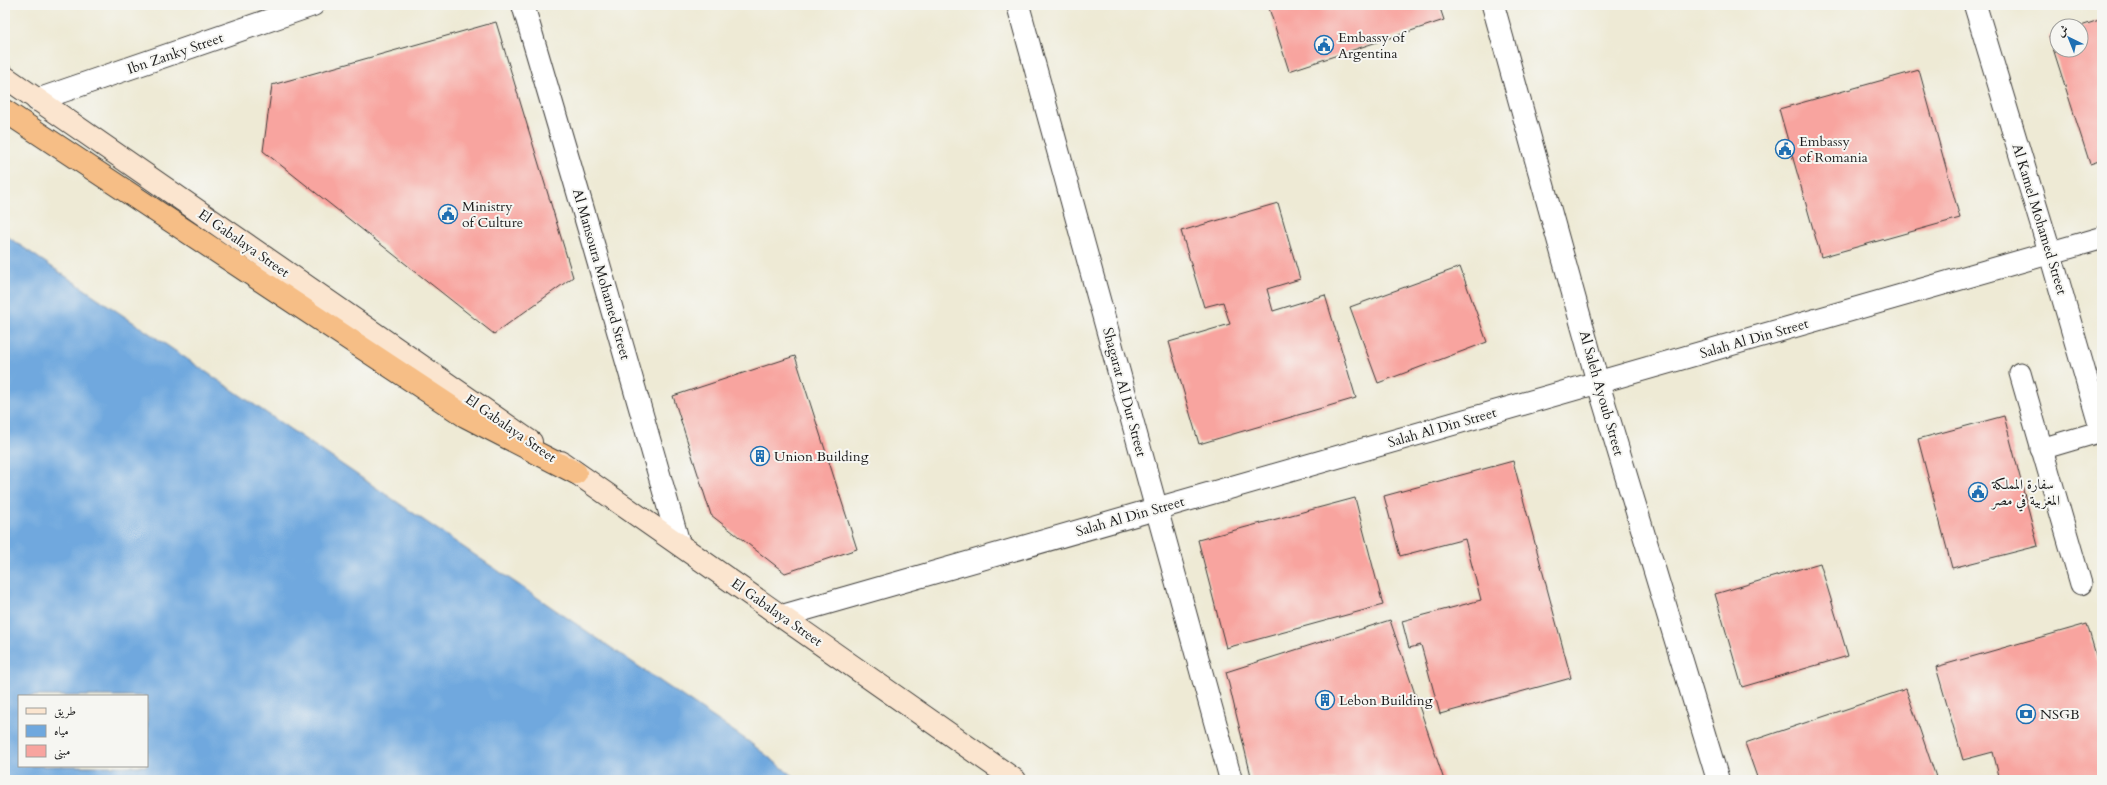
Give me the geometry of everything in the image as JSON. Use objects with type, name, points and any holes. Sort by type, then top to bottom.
[{"type":"highway","points":[[5,111],[465,416],[576,473]]},
{"type":"street","name":"Ibn Zanky Street","points":[[37,100],[313,5]]},
{"type":"street","name":"Al Mansoura Mohamed Street","points":[[522,5],[592,239],[679,544]]},
{"type":"street","name":"Shagarat Al Dur Street","points":[[1018,5],[1231,780]]},
{"type":"street","name":"Al Saleh Ayoub Street","points":[[1493,5],[1598,382],[1718,780]]},
{"type":"street","name":"Al Kamel Mohamed Street","points":[[1975,5],[2102,432]]},
{"type":"street","name":"El Gabalaya Street","points":[[5,77],[679,544],[1016,780]]},
{"type":"street","name":"Salah Al Din Street","points":[[782,616],[2102,238]]},
{"type":"lane","points":[[2020,373],[2081,584]]},
{"type":"lane","points":[[2041,449],[2102,432]]},
{"type":"water","points":[[5,235],[748,741],[798,780],[5,780]]},
{"type":"building","name":"Embassy of Argentina","points":[[1268,5],[1439,5],[1444,20],[1289,71]]},
{"type":"building","points":[[2102,19],[2102,160],[2090,164],[2056,58],[2089,58],[2089,23]]},
{"type":"building","name":"Ministry of Culture","points":[[496,22],[573,277],[494,334],[263,151],[272,85]]},
{"type":"building","points":[[1919,70],[1960,218],[1821,257],[1779,109]]},
{"type":"building","points":[[1278,203],[1300,279],[1267,289],[1273,311],[1325,295],[1356,398],[1199,444],[1169,342],[1230,324],[1223,302],[1204,307],[1181,231]]},
{"type":"building","points":[[1460,267],[1487,342],[1378,383],[1350,307]]},
{"type":"building","name":"Union Building","points":[[795,356],[857,549],[785,573],[711,515],[673,396]]},
{"type":"building","name":"سفارة المملكة المغربية في مصر","points":[[2004,416],[2038,546],[1952,568],[1918,439]]},
{"type":"building","points":[[1513,461],[1571,678],[1440,714],[1421,645],[1409,648],[1402,621],[1481,600],[1465,539],[1400,556],[1384,496]]},
{"type":"building","points":[[1355,498],[1383,605],[1226,648],[1198,540]]},
{"type":"building","points":[[1820,563],[1848,656],[1742,687],[1715,594]]},
{"type":"building","name":"Lebon Building","points":[[1390,620],[1444,780],[1252,780],[1226,672]]},
{"type":"building","name":"NSGB","points":[[2087,624],[2102,676],[2102,780],[2000,780],[1993,752],[1963,760],[1936,667]]},
{"type":"building","points":[[1906,689],[1937,780],[1758,780],[1745,743]]},
{"type":"place","name":"Embassy of Argentina","points":[[1324,45]]},
{"type":"place","name":"Embassy of Romania","points":[[1785,149]]},
{"type":"place","name":"Ministry of Culture","points":[[448,214]]},
{"type":"place","name":"Union Building","points":[[760,456]]},
{"type":"place","name":"سفارة المملكة المغربية في مصر","points":[[1978,492]]},
{"type":"place","name":"Lebon Building","points":[[1325,700]]},
{"type":"place","name":"NSGB","points":[[2026,714]]}]
